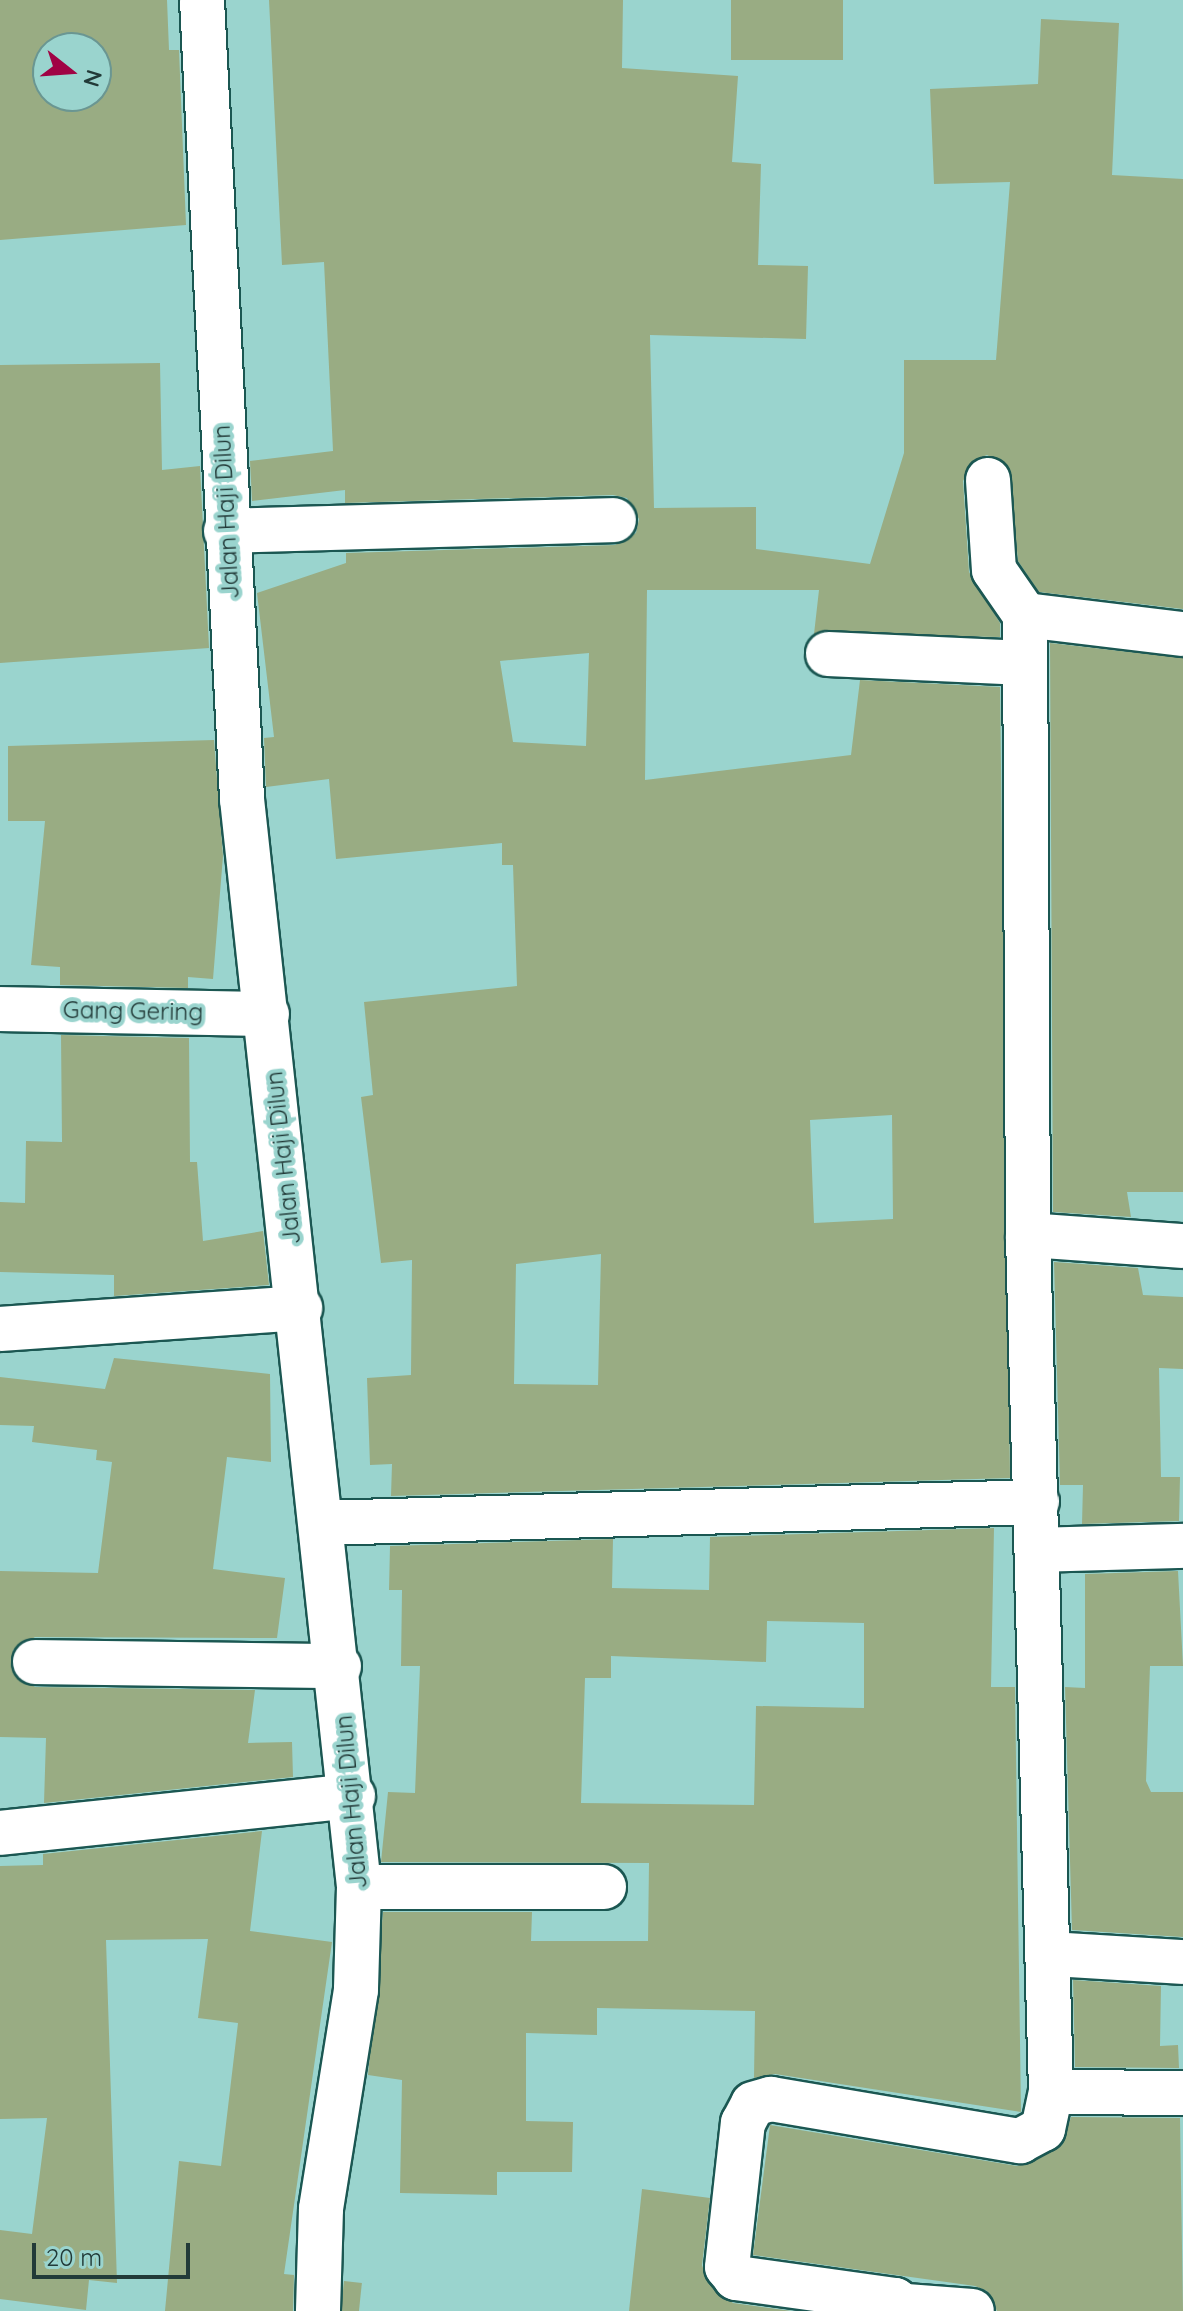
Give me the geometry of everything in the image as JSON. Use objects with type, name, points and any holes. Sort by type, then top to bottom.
[{"type":"street","name":"Jalan Haji Dilun","points":[[202,0],[226,531],[242,799],[353,1796],[359,1887],[356,1990],[321,2209],[318,2311]]},
{"type":"street","points":[[972,2311],[906,2309],[730,2273],[743,2123],[753,2104],[771,2099],[1020,2141],[1043,2129],[1051,2092],[1051,1954],[1028,1235],[1025,615],[994,570],[988,480]]},
{"type":"street","points":[[226,531],[614,520]]},
{"type":"street","points":[[1025,615],[1183,634]]},
{"type":"street","points":[[828,654],[1025,663]]},
{"type":"street","name":"Gang Gering","points":[[0,1009],[267,1014]]},
{"type":"street","points":[[1028,1235],[1183,1246]]},
{"type":"street","points":[[0,1329],[300,1308]]},
{"type":"street","points":[[323,1523],[1037,1502]]},
{"type":"street","points":[[1038,1550],[1183,1546]]},
{"type":"street","points":[[35,1662],[339,1666]]},
{"type":"street","points":[[0,1833],[353,1796]]},
{"type":"street","points":[[359,1887],[604,1887]]},
{"type":"street","points":[[1051,1954],[1183,1962]]},
{"type":"street","points":[[1051,2092],[1183,2093]]},
{"type":"building","points":[[0,0],[167,0],[169,50],[179,50],[186,225],[0,240]]},
{"type":"building","points":[[269,0],[623,0],[622,68],[738,76],[732,162],[761,164],[758,265],[808,266],[806,339],[650,335],[654,508],[756,507],[756,549],[870,564],[904,453],[904,360],[996,360],[1010,182],[934,184],[930,89],[1038,84],[1041,19],[1119,23],[1112,175],[1183,179],[1183,609],[1039,592],[1018,561],[1009,467],[987,455],[974,460],[963,481],[969,572],[1000,623],[1000,637],[814,634],[819,590],[647,590],[645,780],[851,755],[860,680],[1000,687],[1010,1478],[391,1496],[392,1464],[370,1465],[367,1378],[411,1375],[412,1260],[381,1263],[361,1097],[373,1095],[364,1002],[517,986],[513,865],[502,865],[502,843],[336,859],[329,779],[266,787],[264,738],[274,737],[257,593],[346,563],[346,553],[615,545],[636,533],[639,519],[627,498],[613,495],[345,503],[345,490],[252,501],[250,461],[333,451],[324,262],[282,265]],"holes":[[[589,653],[586,746],[513,742],[500,661]],[[892,1115],[893,1219],[814,1223],[810,1120]],[[601,1254],[598,1385],[514,1384],[516,1264]]]},
{"type":"building","points":[[731,0],[843,0],[843,60],[731,60]]},
{"type":"building","points":[[160,363],[162,470],[200,466],[209,648],[0,663],[0,365]]},
{"type":"building","points":[[1050,643],[1183,658],[1183,1192],[1127,1192],[1131,1217],[1053,1212]]},
{"type":"building","points":[[214,740],[223,856],[213,979],[188,977],[188,988],[60,985],[60,967],[31,965],[45,821],[8,821],[8,746]]},
{"type":"building","points":[[61,1035],[189,1038],[190,1162],[197,1162],[203,1241],[263,1231],[269,1285],[114,1296],[114,1275],[0,1272],[0,1202],[25,1203],[26,1141],[62,1142]]},
{"type":"building","points":[[1054,1262],[1138,1268],[1143,1295],[1183,1297],[1183,1369],[1159,1368],[1161,1477],[1180,1477],[1179,1521],[1082,1524],[1083,1485],[1060,1485]]},
{"type":"building","points":[[114,1358],[270,1374],[271,1462],[227,1457],[213,1569],[285,1578],[277,1638],[35,1637],[13,1650],[13,1673],[35,1687],[255,1690],[248,1743],[292,1742],[293,1777],[44,1803],[46,1738],[0,1737],[0,1571],[98,1573],[112,1462],[96,1460],[97,1450],[32,1442],[34,1426],[0,1425],[0,1377],[105,1389]]},
{"type":"building","points":[[994,1528],[991,1687],[1015,1687],[1021,2112],[775,2074],[754,2078],[755,2011],[597,2008],[597,2035],[526,2033],[526,2121],[573,2122],[572,2172],[497,2172],[497,2195],[400,2193],[402,2080],[368,2075],[383,1912],[532,1912],[531,1941],[648,1941],[649,1863],[381,1862],[388,1792],[415,1793],[420,1666],[401,1666],[402,1590],[389,1590],[390,1546],[613,1539],[612,1588],[709,1590],[710,1537]],"holes":[[[767,1621],[864,1623],[864,1708],[756,1706],[754,1805],[581,1803],[585,1678],[611,1678],[611,1656],[766,1662]]]},
{"type":"building","points":[[1178,1571],[1183,1666],[1150,1666],[1146,1781],[1151,1792],[1183,1792],[1183,1937],[1072,1930],[1065,1687],[1085,1688],[1085,1574]]},
{"type":"building","points":[[262,1831],[250,1931],[332,1942],[284,2274],[294,2275],[293,2311],[165,2311],[179,2161],[221,2166],[238,2023],[198,2018],[208,1939],[106,1940],[117,2283],[89,2280],[86,2310],[0,2299],[0,2230],[32,2234],[47,2118],[0,2119],[0,1866],[43,1865],[43,1854]]},
{"type":"building","points":[[1073,1980],[1161,1986],[1160,2046],[1178,2045],[1179,2068],[1075,2067]]},
{"type":"building","points":[[1071,2117],[1180,2118],[1183,2311],[997,2311],[987,2291],[975,2286],[753,2255],[770,2125],[1017,2166],[1062,2145]]},
{"type":"building","points":[[642,2189],[710,2198],[702,2265],[708,2283],[733,2303],[792,2311],[629,2311]]},
{"type":"building","points":[[344,2281],[362,2283],[359,2311],[341,2311]]}]
